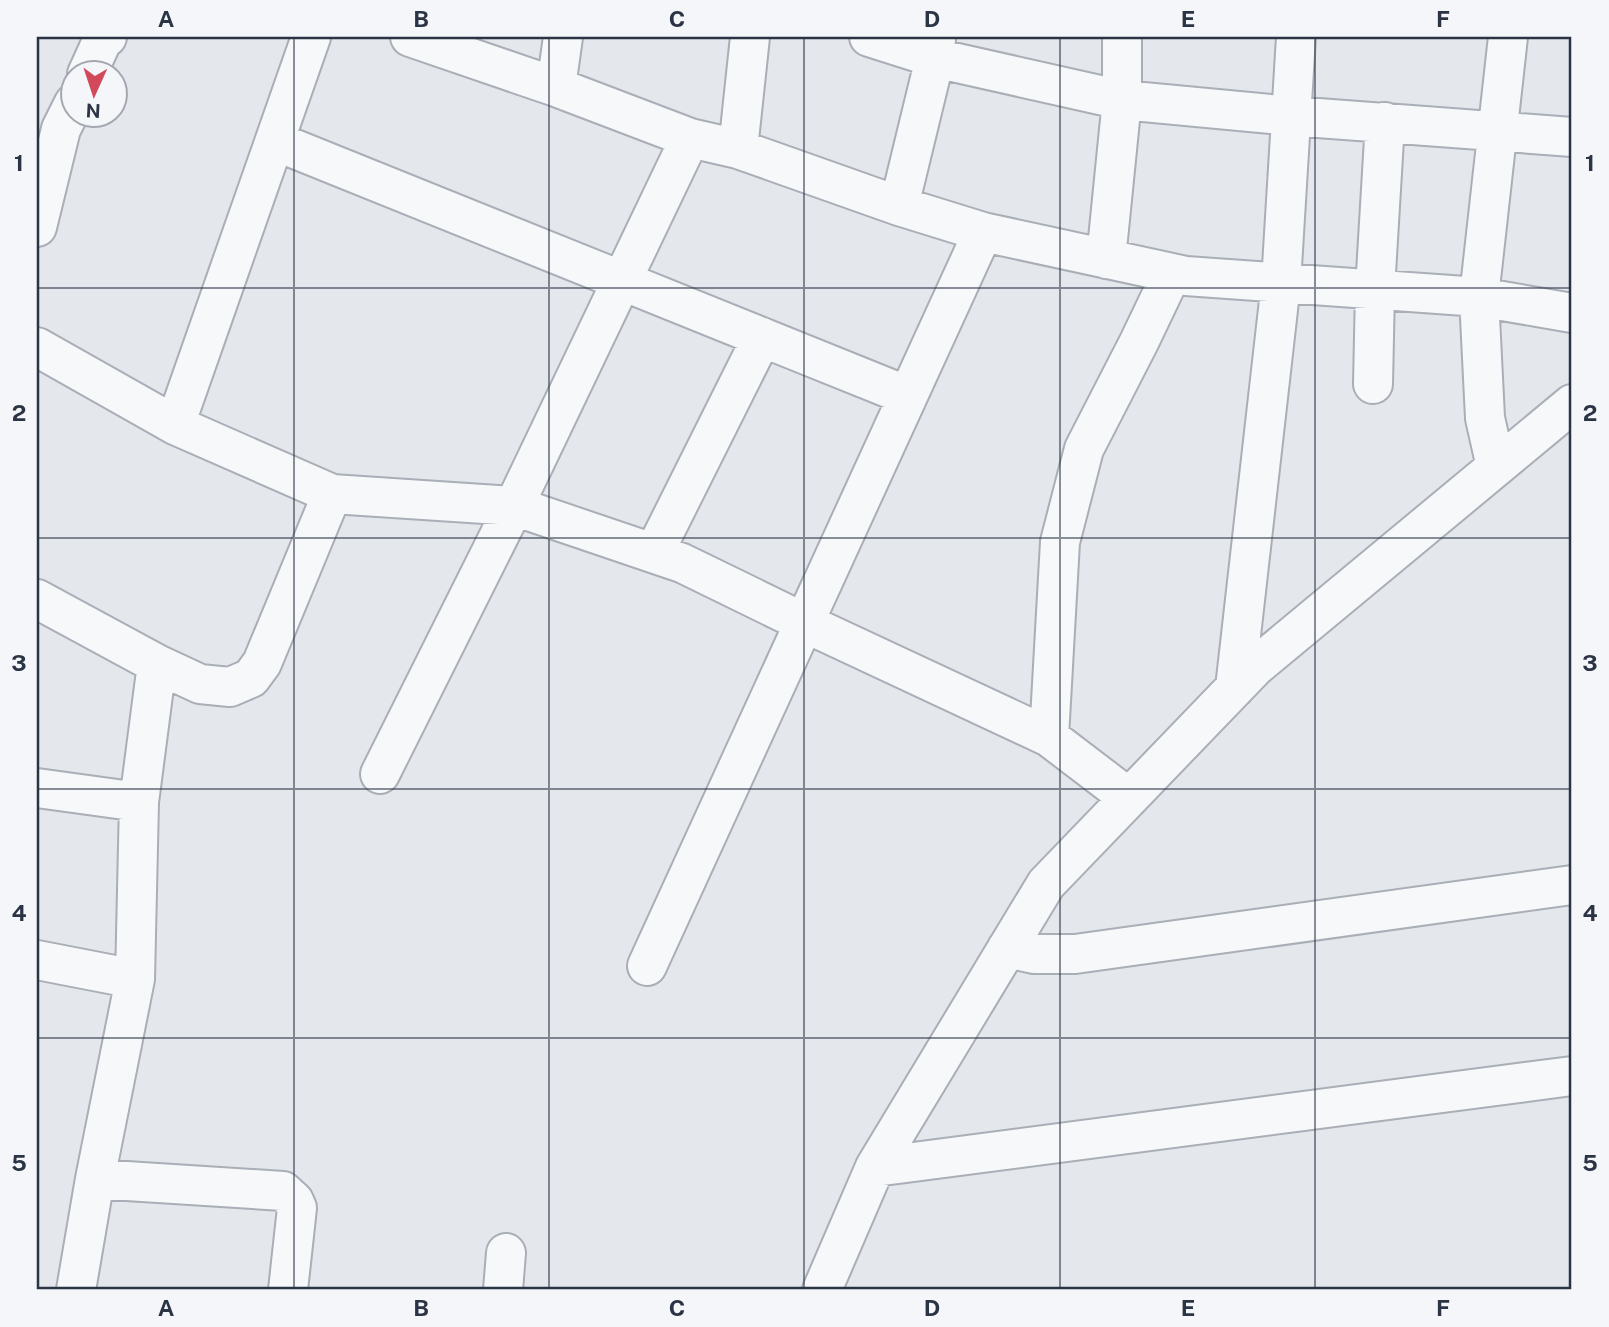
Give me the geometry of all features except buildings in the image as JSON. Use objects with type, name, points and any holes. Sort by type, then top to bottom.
[{"type":"street","points":[[175,425],[311,37]]},
{"type":"street","points":[[410,37],[556,87],[690,138],[738,149],[899,206],[983,232],[1186,276],[1479,297],[1572,313]]},
{"type":"street","points":[[556,87],[563,37]]},
{"type":"street","points":[[738,149],[750,37]]},
{"type":"street","points":[[869,37],[935,47],[1122,100],[1572,137]]},
{"type":"street","points":[[1106,259],[1122,100],[1122,37]]},
{"type":"street","points":[[1235,688],[1281,282],[1296,37]]},
{"type":"street","points":[[1496,467],[1485,418],[1479,297],[1508,37]]},
{"type":"street","points":[[899,206],[935,47]]},
{"type":"street","points":[[37,227],[57,119]]},
{"type":"street","points":[[1373,384],[1375,290],[1385,122]]},
{"type":"street","points":[[380,774],[514,506],[690,138]]},
{"type":"street","points":[[275,141],[908,396]]},
{"type":"street","points":[[647,966],[983,232]]},
{"type":"street","points":[[1049,737],[1060,542],[1084,449],[1172,273]]},
{"type":"street","points":[[654,553],[762,337]]},
{"type":"street","points":[[37,347],[175,425],[332,494],[514,506],[682,563],[1049,737],[1129,798]]},
{"type":"street","points":[[822,1290],[875,1167],[1046,884],[1266,659],[1572,404]]},
{"type":"street","points":[[37,598],[157,664],[200,684],[230,687],[251,678],[262,663],[332,494]]},
{"type":"street","points":[[76,1290],[135,979],[139,802],[157,664]]},
{"type":"street","points":[[37,788],[139,802]]},
{"type":"street","points":[[1007,948],[1034,954],[1075,954],[1572,885]]},
{"type":"street","points":[[37,960],[135,979]]},
{"type":"street","points":[[875,1167],[1572,1076]]},
{"type":"street","points":[[95,1179],[283,1191],[290,1196],[297,1208],[288,1290]]},
{"type":"street","points":[[503,1290],[506,1253]]}]
